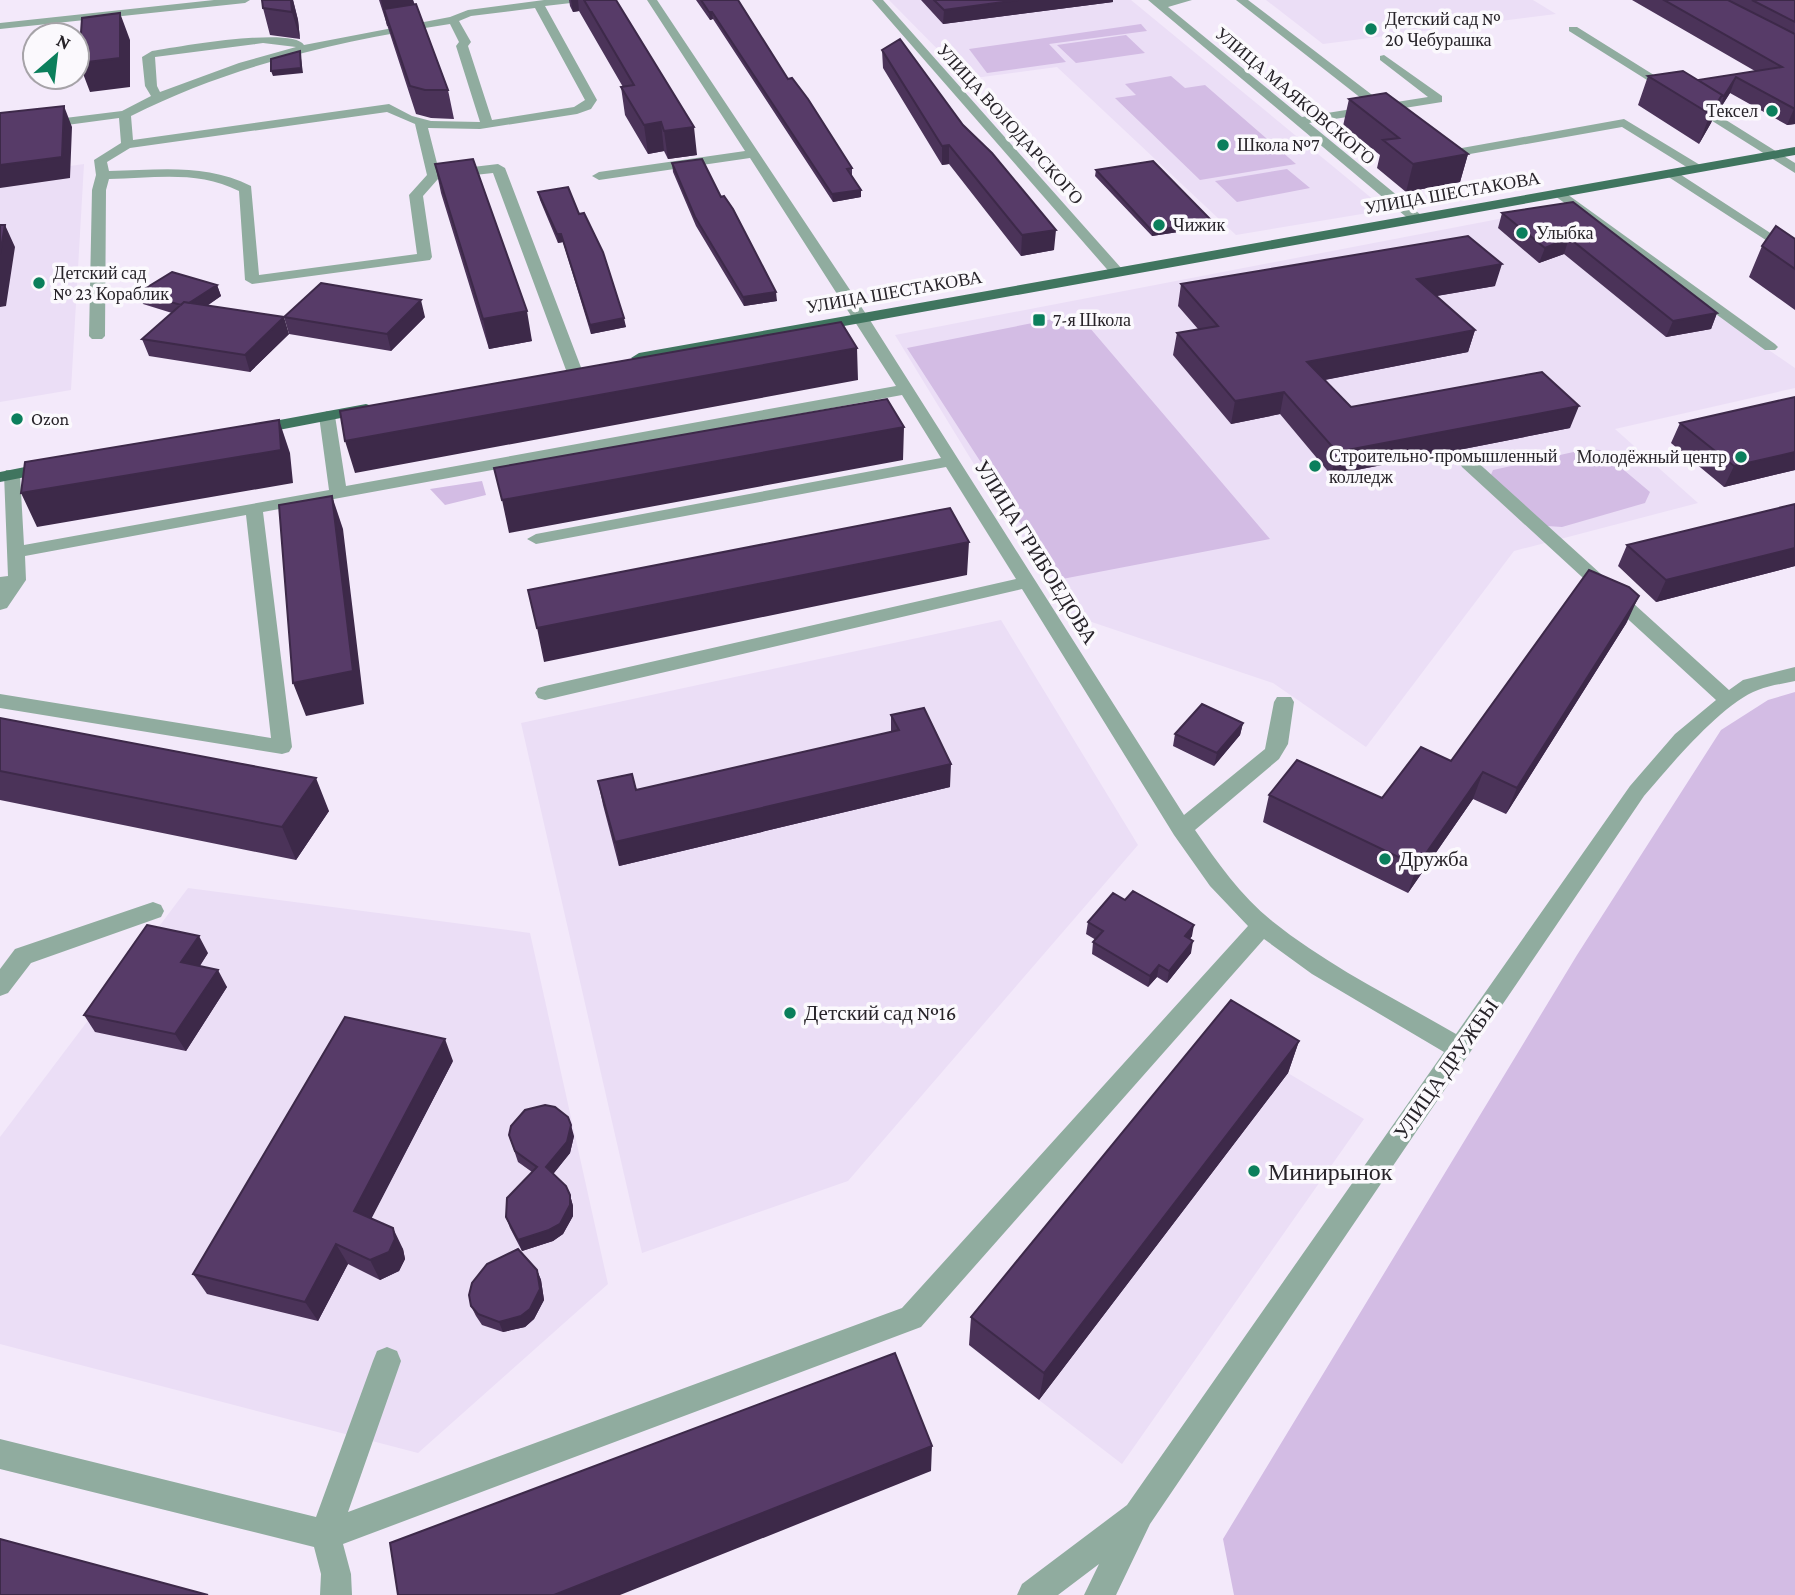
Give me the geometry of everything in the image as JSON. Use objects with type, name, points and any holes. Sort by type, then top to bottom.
[{"type":"main road","name":"УЛИЦА ШЕСТАКОВА","points":[[626,361],[1795,150]]},
{"type":"main road","points":[[231,434],[382,406]]},
{"type":"main road","points":[[6,475],[67,464]]},
{"type":"street","points":[[0,26],[245,0]]},
{"type":"street","points":[[0,130],[125,114],[157,97],[269,57],[314,48],[359,34],[453,20],[468,13],[571,0]]},
{"type":"street","name":"УЛИЦА ГРИБОЕДОВА","points":[[652,0],[861,317],[1182,830],[1218,880],[1262,926],[1320,967],[1460,1049]]},
{"type":"street","name":"УЛИЦА ВОЛОДАРСКОГО","points":[[877,0],[1117,272]]},
{"type":"street","points":[[1155,2],[1188,0]]},
{"type":"street","points":[[1241,0],[1401,124]]},
{"type":"street","name":"УЛИЦА МАЯКОВСКОГО","points":[[1155,2],[1416,219]]},
{"type":"street","points":[[97,336],[99,190],[103,175],[100,160],[127,145],[389,108],[402,118],[421,125],[487,123],[587,106],[591,100],[538,4]]},
{"type":"street","points":[[453,20],[466,41],[462,46],[487,123]]},
{"type":"street","points":[[1573,29],[1795,169]]},
{"type":"street","points":[[157,97],[150,76],[148,57],[152,54],[263,40],[314,48]]},
{"type":"street","points":[[1298,121],[1438,99],[1384,58]]},
{"type":"street","points":[[125,114],[127,145]]},
{"type":"street","points":[[1422,139],[1442,155],[1624,123],[1698,168]]},
{"type":"street","points":[[421,125],[434,176]]},
{"type":"street","points":[[599,176],[753,153]]},
{"type":"street","points":[[103,175],[210,174],[246,188],[252,280],[425,257],[416,195],[434,176],[498,168],[573,370]]},
{"type":"street","points":[[1672,173],[1795,255]]},
{"type":"street","points":[[1559,193],[1770,347]]},
{"type":"street","points":[[16,552],[906,389]]},
{"type":"street","points":[[327,416],[338,493]]},
{"type":"street","points":[[536,539],[951,461]]},
{"type":"street","points":[[1468,463],[1728,700]]},
{"type":"street","points":[[0,604],[16,552],[6,475]]},
{"type":"street","points":[[0,701],[282,747],[254,508]]},
{"type":"street","points":[[545,693],[1027,582]]},
{"type":"street","name":"УЛИЦА ДРУЖБЫ","points":[[1139,1513],[1637,791],[1682,739],[1728,700],[1750,685],[1795,674]]},
{"type":"street","points":[[1182,830],[1272,754],[1278,744],[1284,702]]},
{"type":"street","points":[[0,986],[23,956],[153,911]]},
{"type":"street","points":[[0,1454],[326,1535],[911,1318],[1262,926]]},
{"type":"street","points":[[336,1595],[336,1574],[326,1535],[387,1361]]},
{"type":"street","points":[[1033,1595],[1139,1513]]},
{"type":"street","points":[[1100,1595],[1139,1513]]},
{"type":"shaded area","name":"Школа №7","points":[[889,0],[1131,0],[1386,210],[1236,235],[1057,67],[967,79]]},
{"type":"shaded area","name":"Детский сад № 20 Чебурашка","points":[[1266,0],[1533,0],[1556,14],[1323,44]]},
{"type":"shaded area","points":[[1141,24],[1147,31],[1049,44],[1066,62],[987,73],[969,49]]},
{"type":"shaded area","points":[[1126,35],[1145,53],[1076,63],[1057,45]]},
{"type":"shaded area","points":[[1171,76],[1185,88],[1205,85],[1296,164],[1200,180],[1115,98],[1136,95],[1125,84]]},
{"type":"shaded area","name":"Детский сад № 23 Кораблик","points":[[84,164],[71,390],[0,402],[0,176]]},
{"type":"shaded area","points":[[1287,169],[1310,188],[1237,202],[1215,181]]},
{"type":"shaded area","name":"Строительно-промышленный колледж","points":[[1561,207],[1795,368],[1795,388],[1615,429],[1698,503],[1514,551],[1366,747],[1273,683],[1065,613],[895,335]]},
{"type":"shaded area","points":[[1078,314],[1270,539],[1057,580],[907,348]]},
{"type":"shaded area","points":[[1587,449],[1600,450],[1650,492],[1645,503],[1562,527],[1547,526],[1490,477],[1493,470]]},
{"type":"shaded area","points":[[482,481],[486,495],[445,505],[430,489]]},
{"type":"shaded area","name":"Детский сад №16","points":[[1001,620],[1138,845],[848,1181],[642,1253],[521,723]]},
{"type":"shaded area","points":[[1795,692],[1795,1595],[1234,1595],[1223,1539],[1577,955],[1721,730],[1768,700]]},
{"type":"shaded area","points":[[188,888],[530,933],[608,1284],[418,1453],[0,1344],[0,1137]]},
{"type":"shaded area","points":[[1288,1073],[1364,1119],[1122,1464],[1039,1400]]},
{"type":"building","points":[[262,0],[291,0],[292,12],[263,8]]},
{"type":"building","points":[[584,0],[616,0],[694,127],[664,131],[661,122],[644,125],[621,87],[634,85]]},
{"type":"building","points":[[701,0],[738,0],[788,79],[792,78],[808,99],[852,168],[847,169],[861,190],[832,194],[712,12],[709,12]]},
{"type":"building","points":[[934,0],[1018,0],[944,10]]},
{"type":"building","points":[[1664,0],[1728,0],[1795,34],[1795,109],[1736,77],[1724,96],[1698,80],[1782,67]]},
{"type":"building","points":[[1752,0],[1795,0],[1795,22]]},
{"type":"building","points":[[416,4],[448,90],[425,90],[410,86],[384,9]]},
{"type":"building","points":[[120,13],[120,58],[91,62],[91,21],[82,21],[82,18]]},
{"type":"building","points":[[900,39],[963,125],[992,153],[1056,230],[1022,235],[949,145],[942,146],[882,50]]},
{"type":"building","points":[[300,51],[301,68],[271,71],[271,59]]},
{"type":"building","points":[[1683,71],[1722,95],[1710,114],[1648,76]]},
{"type":"building","points":[[1386,93],[1468,154],[1413,164],[1383,140],[1399,138],[1349,99]]},
{"type":"building","points":[[64,106],[62,157],[0,165],[0,113]]},
{"type":"building","points":[[473,159],[527,311],[483,319],[435,164]]},
{"type":"building","points":[[702,159],[721,197],[724,196],[733,209],[776,292],[743,297],[695,217],[672,163]]},
{"type":"building","points":[[1153,161],[1212,221],[1152,231],[1096,170]]},
{"type":"building","points":[[568,187],[579,214],[584,213],[603,252],[624,318],[590,325],[561,234],[557,234],[538,192]]},
{"type":"building","points":[[1573,202],[1717,313],[1673,321],[1569,238],[1545,248],[1502,213]]},
{"type":"building","points":[[0,225],[5,225],[0,254]]},
{"type":"building","points":[[1776,226],[1795,239],[1795,269],[1762,246]]},
{"type":"building","points":[[1468,236],[1502,264],[1417,279],[1475,330],[1307,362],[1351,407],[1542,372],[1579,406],[1337,452],[1284,392],[1235,401],[1177,333],[1218,326],[1181,284]]},
{"type":"building","points":[[172,272],[217,285],[189,303],[184,302],[181,305],[138,293]]},
{"type":"building","points":[[321,283],[421,300],[387,334],[284,317]]},
{"type":"building","points":[[184,302],[284,317],[245,355],[142,339]]},
{"type":"building","points":[[841,322],[857,348],[345,441],[340,411]]},
{"type":"building","points":[[1795,397],[1795,452],[1734,466],[1680,423]]},
{"type":"building","points":[[887,399],[904,427],[502,500],[494,468]]},
{"type":"building","points":[[279,420],[281,450],[21,493],[25,462]]},
{"type":"building","points":[[332,496],[353,671],[293,683],[279,505]]},
{"type":"building","points":[[1795,504],[1795,548],[1666,580],[1627,545]]},
{"type":"building","points":[[950,508],[969,542],[537,628],[528,590]]},
{"type":"building","points":[[1589,570],[1629,587],[1639,596],[1517,788],[1483,772],[1417,866],[1269,795],[1297,760],[1382,798],[1421,747],[1451,761]]},
{"type":"building","points":[[1202,704],[1243,723],[1217,753],[1175,734]]},
{"type":"building","points":[[924,708],[951,764],[615,842],[598,781],[632,774],[636,790],[899,730],[891,715]]},
{"type":"building","points":[[0,718],[316,778],[282,827],[0,771]]},
{"type":"building","points":[[1133,891],[1194,925],[1185,936],[1193,941],[1169,971],[1159,965],[1150,976],[1093,942],[1103,931],[1088,922],[1113,893],[1125,900]]},
{"type":"building","points":[[147,925],[199,936],[181,962],[218,970],[175,1034],[84,1015]]},
{"type":"building","points":[[1231,1000],[1299,1041],[1044,1373],[971,1317]]},
{"type":"building","points":[[345,1017],[445,1039],[354,1211],[393,1228],[395,1239],[389,1252],[370,1260],[336,1244],[305,1302],[193,1274]]},
{"type":"building","points":[[545,1105],[555,1107],[568,1117],[571,1125],[567,1142],[546,1167],[566,1186],[570,1205],[560,1224],[518,1240],[506,1217],[507,1198],[537,1167],[515,1151],[509,1135],[511,1126],[525,1110]]},
{"type":"building","points":[[518,1249],[537,1270],[540,1289],[530,1309],[521,1316],[499,1322],[478,1314],[471,1306],[469,1295],[472,1283],[487,1264]]},
{"type":"building","points":[[895,1353],[932,1446],[554,1595],[398,1595],[390,1543]]},
{"type":"building","points":[[0,1539],[208,1595],[0,1595]]},
{"type":"place","name":"Детский сад № 20 Чебурашка","points":[[1371,29]]},
{"type":"place","name":"Тексел","points":[[1772,111]]},
{"type":"place","name":"Школа №7","points":[[1223,145]]},
{"type":"place","name":"Чижик","points":[[1159,225]]},
{"type":"place","name":"Улыбка","points":[[1522,233]]},
{"type":"place","name":"Детский сад № 23 Кораблик","points":[[39,283]]},
{"type":"place","name":"7-я Школа","points":[[1039,320]]},
{"type":"place","name":"Ozon","points":[[17,419]]},
{"type":"place","name":"Молодёжный центр","points":[[1741,457]]},
{"type":"place","name":"Строительно-промышленный колледж","points":[[1315,466]]},
{"type":"place","name":"Дружба","points":[[1385,859]]},
{"type":"place","name":"Детский сад №16","points":[[790,1013]]},
{"type":"place","name":"Минирынок","points":[[1254,1171]]}]
